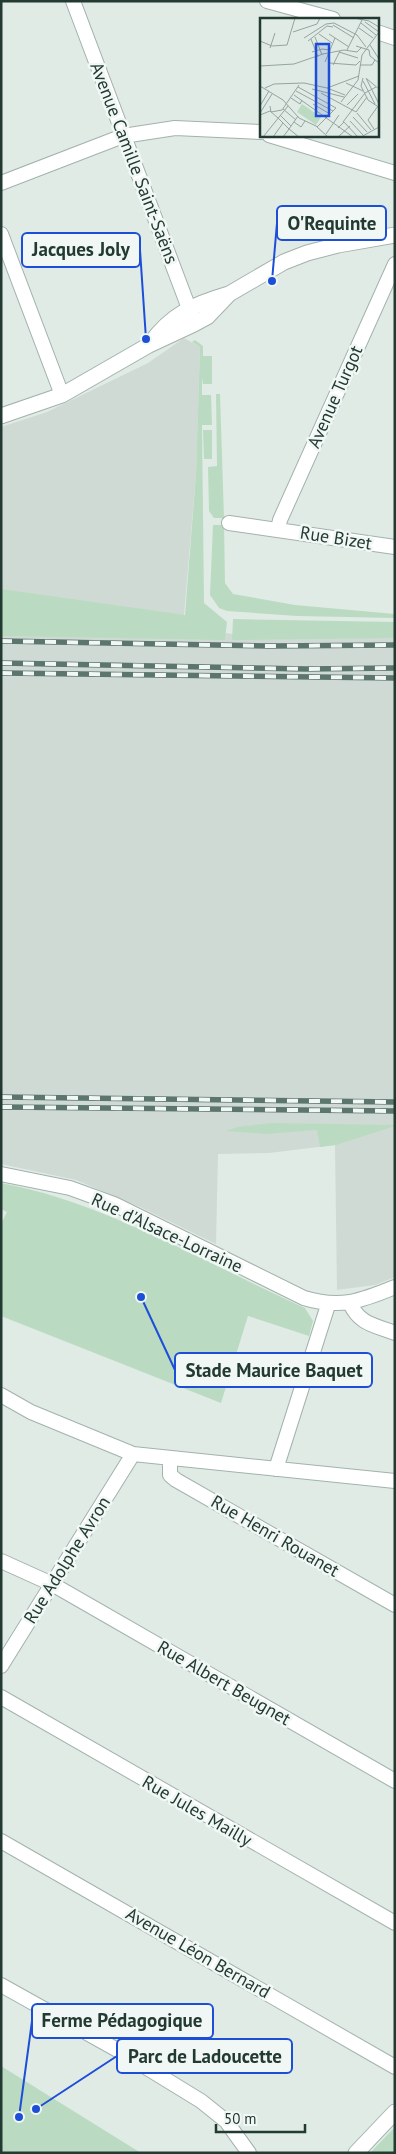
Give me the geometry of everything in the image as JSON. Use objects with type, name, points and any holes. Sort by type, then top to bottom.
[{"type":"street","name":"Avenue Camille Saint-Saëns","points":[[73,1],[194,324]]},
{"type":"street","points":[[268,1],[329,18]]},
{"type":"street","points":[[378,32],[395,38]]},
{"type":"street","points":[[1,184],[123,136],[176,128],[260,132]]},
{"type":"street","points":[[272,136],[395,173]]},
{"type":"street","points":[[1,234],[62,395]]},
{"type":"street","points":[[149,345],[162,327],[189,308],[229,294],[284,262],[307,253],[395,235]]},
{"type":"street","name":"Avenue Turgot","points":[[278,529],[280,520],[395,264]]},
{"type":"street","points":[[1,416],[62,395],[149,345],[207,317],[229,294]]},
{"type":"street","name":"Rue Bizet","points":[[229,523],[395,547]]},
{"type":"street","name":"Rue d'Alsace-Lorraine","points":[[1,1174],[70,1188],[114,1204],[304,1298],[328,1305]]},
{"type":"street","points":[[276,1469],[328,1305],[350,1303],[395,1288]]},
{"type":"street","points":[[350,1303],[355,1314],[361,1320],[395,1334]]},
{"type":"street","points":[[1,1395],[31,1412],[133,1454],[395,1481]]},
{"type":"street","name":"Rue Adolphe Avron","points":[[1,1666],[133,1454]]},
{"type":"street","name":"Rue Henri Rouanet","points":[[170,1458],[170,1475],[176,1480],[395,1606]]},
{"type":"street","name":"Rue Albert Beugnet","points":[[1,1561],[52,1584],[395,1782]]},
{"type":"street","name":"Rue Jules Mailly","points":[[1,1697],[395,1923]]},
{"type":"street","name":"Avenue Léon Bernard","points":[[1,1841],[395,2067]]},
{"type":"street","points":[[1,1985],[121,2052],[201,2101],[226,2121],[249,2153]]},
{"type":"street","points":[[356,2153],[395,2112]]},
{"type":"shaded area","points":[[184,338],[200,347],[196,474],[183,627],[240,635],[395,631],[395,1277],[375,1285],[337,1290],[335,1145],[269,1153],[218,1154],[216,1244],[140,1207],[76,1180],[1,1164],[1,427],[47,412],[148,363]]},
{"type":"green space","points":[[195,340],[203,346],[203,356],[212,356],[212,384],[203,384],[202,378],[202,395],[211,395],[212,425],[202,425],[204,603],[227,622],[225,640],[1,636],[1,589],[185,615],[196,474],[200,347],[192,342]]},
{"type":"green space","points":[[216,394],[220,394],[224,518],[214,518],[209,511],[208,467],[217,466]]},
{"type":"green space","points":[[203,430],[212,430],[212,459],[204,459]]},
{"type":"green space","points":[[213,525],[224,525],[225,583],[233,594],[295,605],[395,614],[395,618],[297,616],[227,611],[219,608],[210,595]]},
{"type":"green space","points":[[233,619],[395,622],[395,638],[232,640]]},
{"type":"green space","points":[[271,1123],[395,1126],[336,1145],[320,1147],[317,1130],[266,1134],[226,1131],[238,1127]]},
{"type":"green space","points":[[1,1183],[79,1204],[118,1220],[156,1236],[305,1308],[313,1321],[309,1336],[248,1316],[221,1403],[1,1316],[1,1224],[7,1212],[1,1209]]},
{"type":"green space","points":[[1,2066],[141,2153],[1,2153]]},
{"type":"green space","points":[[395,2127],[395,2153],[370,2153]]},
{"type":"railway","points":[[1,641],[269,646],[395,645]]},
{"type":"railway","points":[[1,663],[306,669],[395,668]]},
{"type":"railway","points":[[1,673],[395,678]]},
{"type":"railway","points":[[1,1097],[395,1102]]},
{"type":"railway","points":[[1,1107],[395,1111]]},
{"type":"place","name":"O'Requinte","points":[[272,281]]},
{"type":"place","name":"Jacques Joly","points":[[146,339]]},
{"type":"place","name":"Stade Maurice Baquet","points":[[141,1297]]},
{"type":"place","name":"Parc de Ladoucette","points":[[36,2109]]},
{"type":"place","name":"Ferme Pédagogique","points":[[19,2117]]}]
